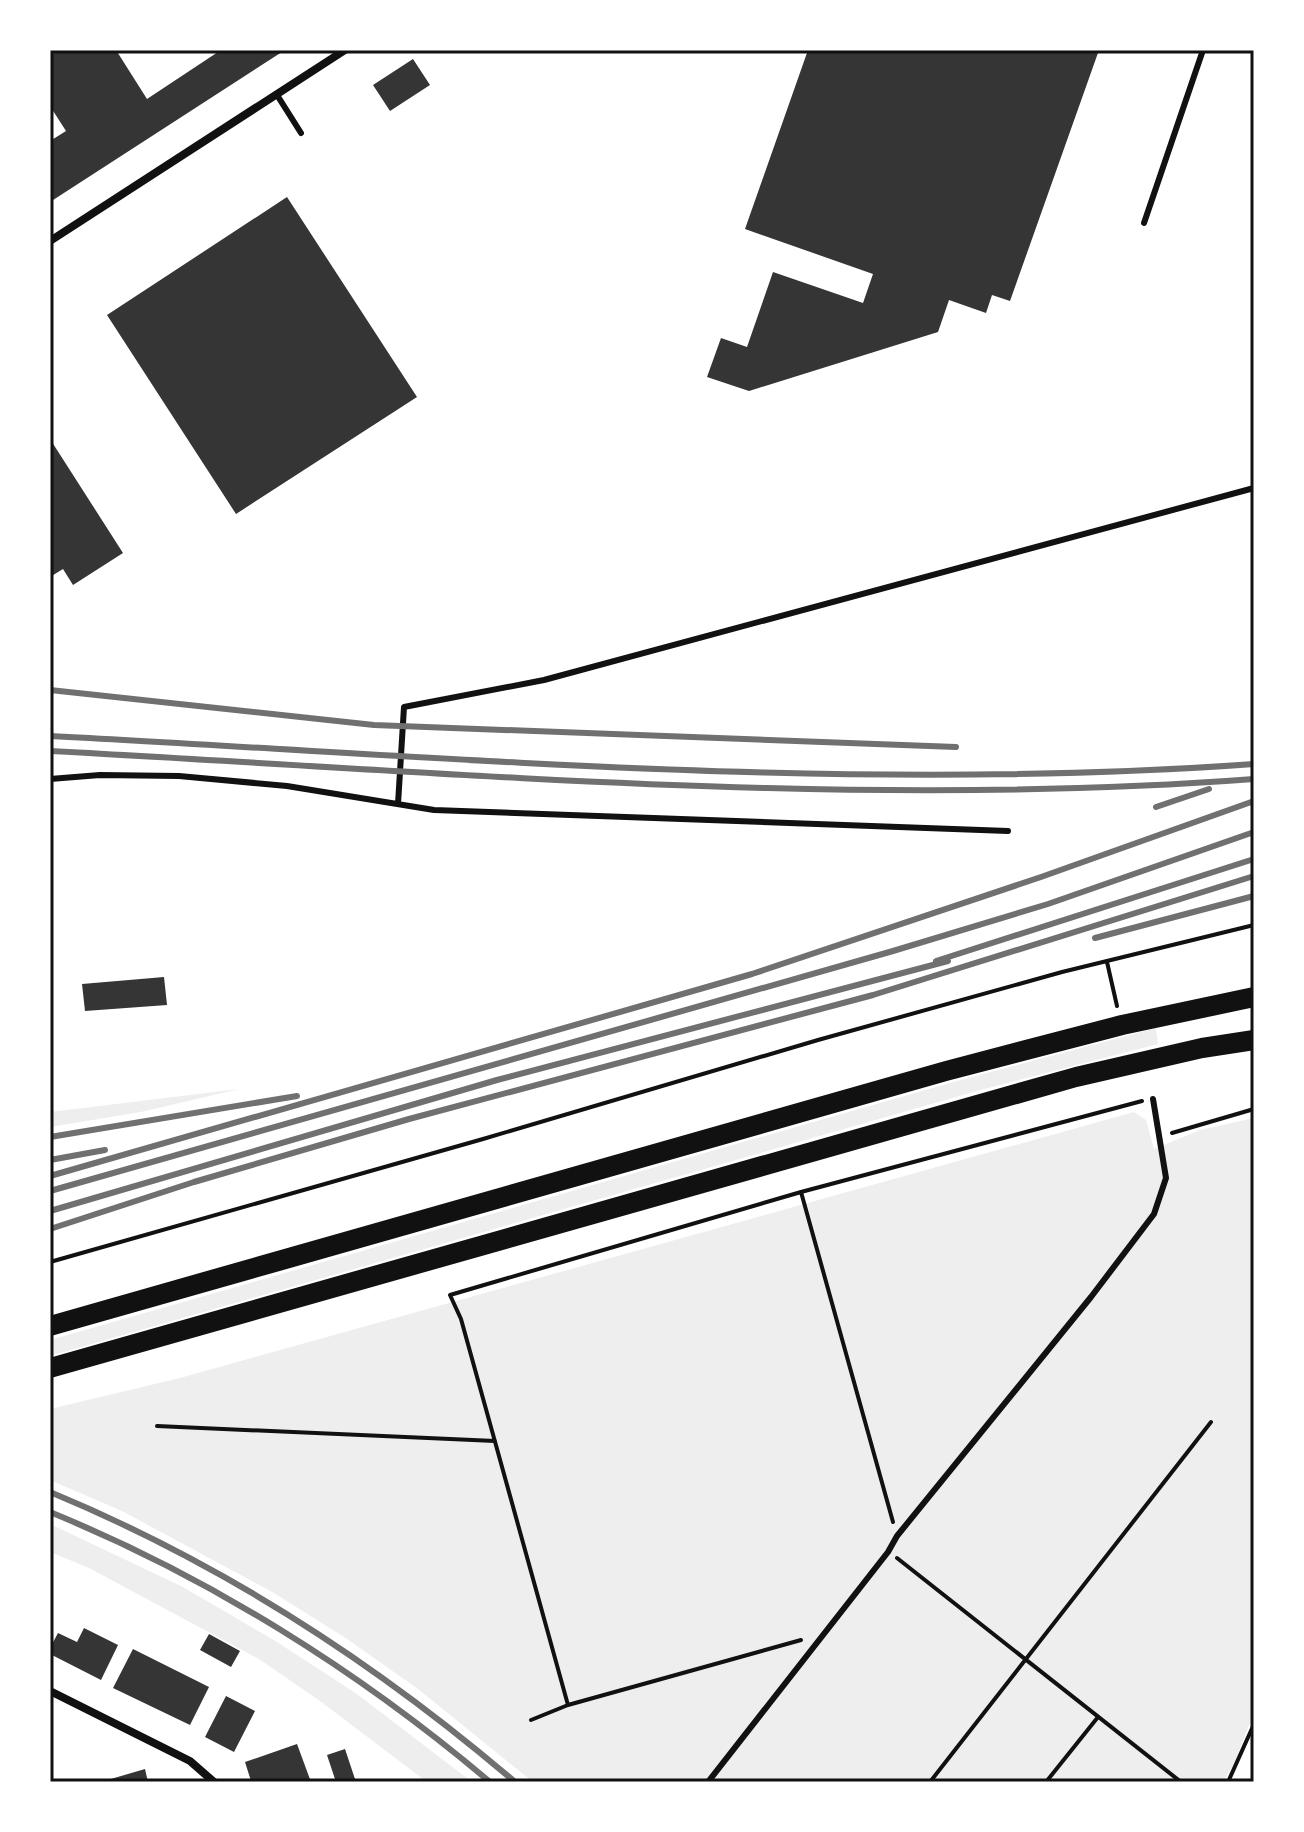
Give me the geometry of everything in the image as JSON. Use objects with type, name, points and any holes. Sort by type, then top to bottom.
[{"type":"main road","points":[[50,1326],[931,1075],[1122,1025],[1254,997]]},
{"type":"main road","points":[[50,1368],[1076,1077],[1202,1048],[1254,1040]]},
{"type":"street","points":[[50,241],[345,50]]},
{"type":"street","points":[[50,1691],[190,1761],[214,1782]]},
{"type":"lane","points":[[1144,223],[1203,50]]},
{"type":"lane","points":[[277,95],[301,133]]},
{"type":"lane","points":[[398,804],[404,707],[544,680],[1254,488]]},
{"type":"lane","points":[[50,779],[100,775],[179,776],[287,786],[434,810],[1008,831]]},
{"type":"lane","points":[[708,1782],[888,1552],[897,1536],[1091,1297],[1154,1214],[1166,1178],[1153,1099]]},
{"type":"path","points":[[50,1262],[818,1040],[1254,925]]},
{"type":"path","points":[[1107,962],[1122,1025]]},
{"type":"path","points":[[568,1705],[461,1319],[450,1295],[801,1192],[1153,1099]]},
{"type":"path","points":[[1161,1137],[1254,1109]]},
{"type":"path","points":[[801,1192],[897,1536]]},
{"type":"path","points":[[930,1782],[1211,1422]]},
{"type":"path","points":[[157,1426],[495,1441]]},
{"type":"path","points":[[888,1552],[1181,1782]]},
{"type":"path","points":[[531,1720],[568,1705],[821,1634]]},
{"type":"path","points":[[1046,1782],[1098,1717]]},
{"type":"path","points":[[1228,1782],[1254,1724]]},
{"type":"shaded area","points":[[1156,1028],[1158,1044],[977,1091],[50,1356],[50,1340],[964,1079]]},
{"type":"shaded area","points":[[239,1089],[141,1112],[50,1127],[50,1112]]},
{"type":"shaded area","points":[[1134,1112],[1146,1120],[1154,1149],[1200,1130],[1254,1118],[1254,1713],[1223,1782],[533,1782],[418,1689],[274,1593],[124,1512],[50,1480],[50,1409],[180,1378]]},
{"type":"shaded area","points":[[50,1524],[183,1587],[277,1642],[357,1694],[472,1782],[427,1782],[259,1659],[89,1568],[50,1552]]},
{"type":"building","points":[[50,50],[116,50],[147,99],[221,50],[285,50],[50,202],[50,141],[66,131],[50,106]]},
{"type":"building","points":[[808,50],[1099,50],[1010,301],[992,295],[986,313],[949,300],[938,332],[749,391],[707,377],[721,338],[747,347],[773,272],[863,303],[873,274],[745,229]]},
{"type":"building","points":[[413,59],[430,85],[390,111],[373,85]]},
{"type":"building","points":[[287,197],[417,397],[236,514],[107,315]]},
{"type":"building","points":[[50,439],[123,553],[73,585],[63,569],[50,577]]},
{"type":"building","points":[[164,977],[167,1005],[85,1011],[82,984]]},
{"type":"building","points":[[84,1628],[118,1645],[101,1680],[50,1654],[58,1633],[77,1642]]},
{"type":"building","points":[[209,1634],[240,1651],[231,1667],[200,1650]]},
{"type":"building","points":[[133,1649],[209,1687],[190,1725],[113,1688]]},
{"type":"building","points":[[226,1696],[255,1711],[234,1752],[205,1737]]},
{"type":"building","points":[[297,1744],[311,1782],[251,1781],[245,1762]]},
{"type":"building","points":[[345,1749],[356,1782],[336,1782],[327,1755]]},
{"type":"building","points":[[145,1769],[148,1782],[104,1782],[104,1781]]},
{"type":"railway","points":[[50,690],[374,725],[956,747]]},
{"type":"railway","points":[[50,736],[501,762],[803,773],[953,775],[1104,772],[1254,764]]},
{"type":"railway","points":[[50,751],[501,777],[802,789],[1104,787],[1254,779]]},
{"type":"railway","points":[[1156,807],[1209,789]]},
{"type":"railway","points":[[50,1176],[752,974],[1041,877],[1254,801]]},
{"type":"railway","points":[[50,1191],[893,951],[1048,904],[1254,832]]},
{"type":"railway","points":[[936,961],[1254,859]]},
{"type":"railway","points":[[50,1229],[194,1182],[409,1119],[873,995],[1254,876]]},
{"type":"railway","points":[[1095,938],[1254,896]]},
{"type":"railway","points":[[50,1211],[497,1080],[948,961]]},
{"type":"railway","points":[[50,1137],[297,1096]]},
{"type":"railway","points":[[50,1160],[105,1150]]},
{"type":"railway","points":[[50,1492],[174,1550],[294,1619],[407,1696],[515,1782]]},
{"type":"railway","points":[[50,1512],[167,1566],[280,1630],[388,1702],[490,1782]]}]
